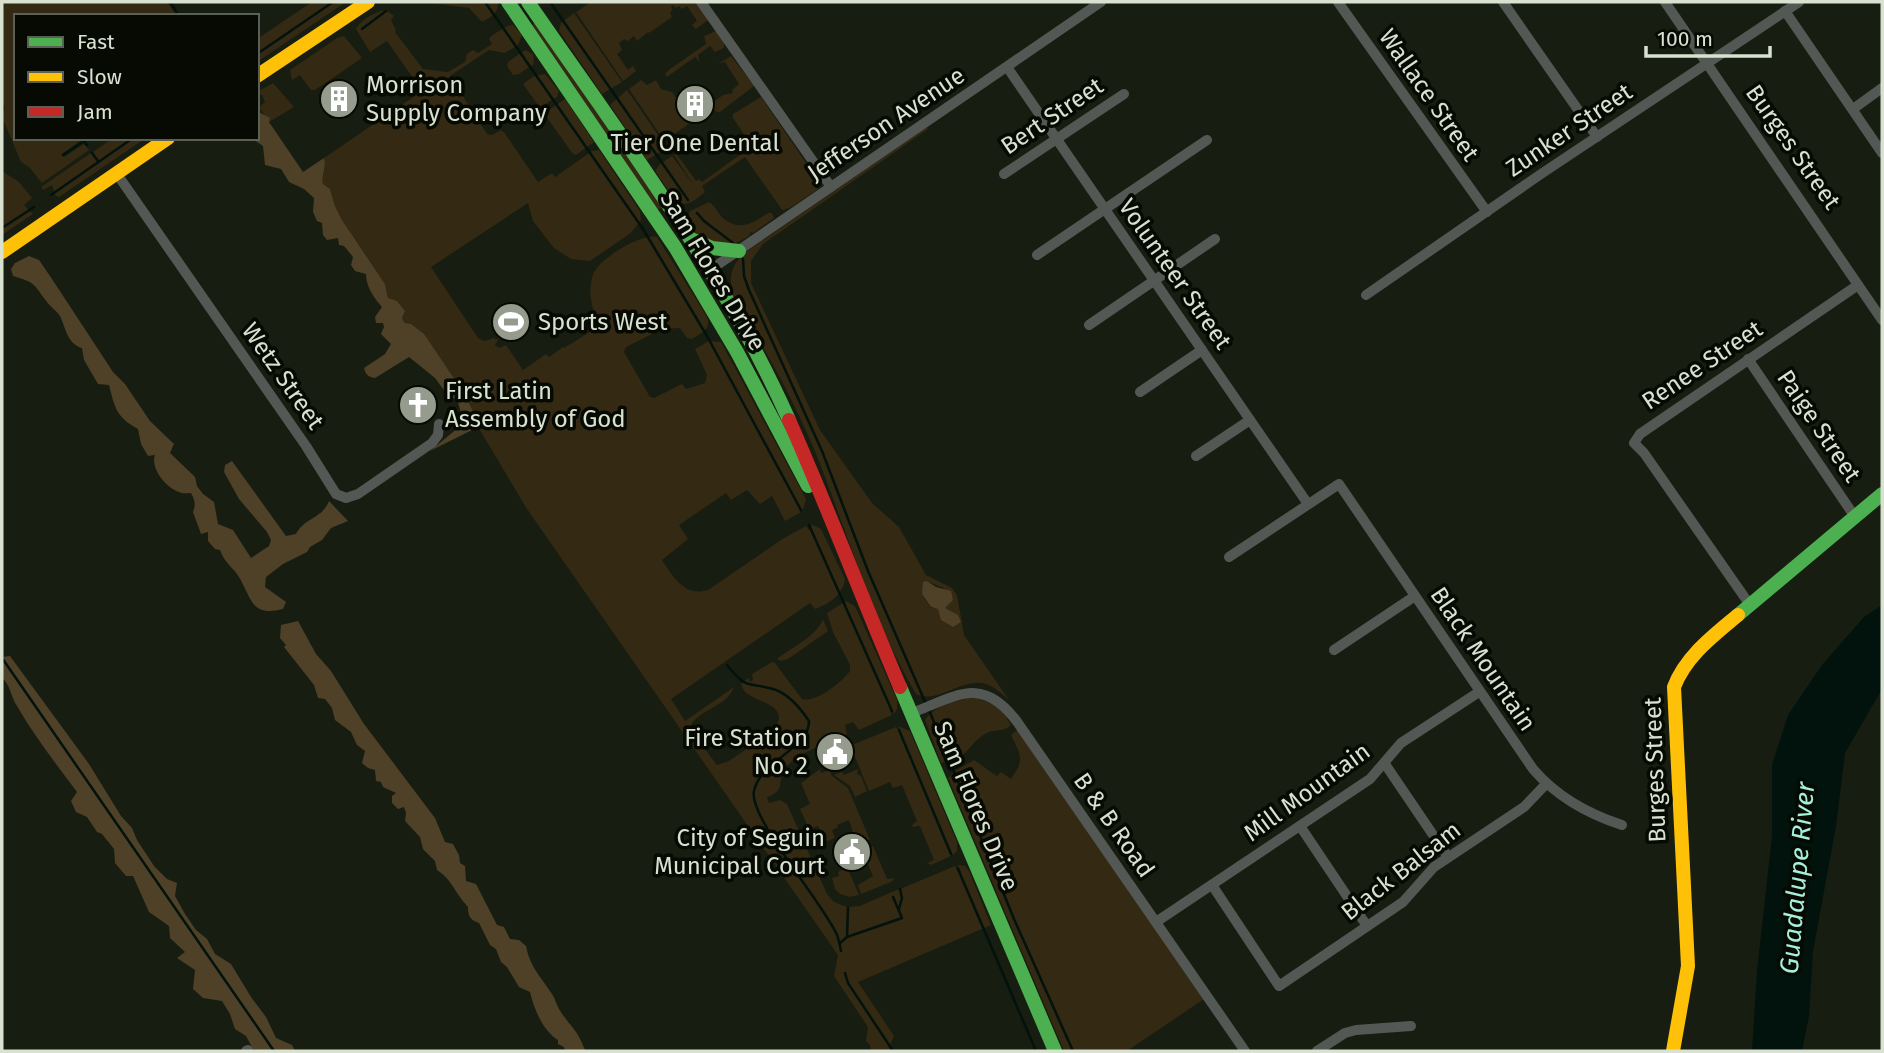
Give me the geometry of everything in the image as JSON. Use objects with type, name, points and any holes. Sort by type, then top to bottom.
[{"type":"main road","points":[[259,75],[368,2]]},
{"type":"main road","name":"Sam Flores Drive","points":[[508,2],[695,280],[788,447],[855,579]]},
{"type":"main road","name":"Sam Flores Drive","points":[[528,2],[710,270],[788,415],[1055,1051]]},
{"type":"main road","points":[[2,252],[165,140]]},
{"type":"main road","points":[[690,239],[712,248],[738,251]]},
{"type":"main road","name":"Burges Street","points":[[1674,1051],[1688,952],[1674,687],[1680,671],[1695,654],[1882,494]]},
{"type":"street","name":"Jefferson Avenue","points":[[695,280],[1101,2]]},
{"type":"street","name":"Wallace Street","points":[[1338,2],[1487,212]]},
{"type":"street","points":[[1503,2],[1597,136]]},
{"type":"street","name":"Burges Street","points":[[1665,2],[1882,320]]},
{"type":"street","name":"Zunker Street","points":[[1366,295],[1597,136],[1799,2]]},
{"type":"street","points":[[705,3],[831,187]]},
{"type":"street","points":[[1785,11],[1882,153]]},
{"type":"street","name":"Volunteer Street","points":[[1007,67],[1308,504]]},
{"type":"street","points":[[1853,109],[1882,88]]},
{"type":"street","name":"Bert Street","points":[[1004,174],[1124,94]]},
{"type":"street","points":[[1037,255],[1207,140]]},
{"type":"street","name":"Wetz Street","points":[[117,174],[306,446],[336,494],[346,498],[358,494],[432,443],[438,435],[439,424]]},
{"type":"street","points":[[1089,325],[1215,239]]},
{"type":"street","name":"Renee Street","points":[[1750,605],[1644,453],[1634,443],[1640,433],[1858,285]]},
{"type":"street","points":[[1140,392],[1202,351]]},
{"type":"street","name":"Paige Street","points":[[1748,359],[1855,517]]},
{"type":"street","points":[[1196,456],[1250,420]]},
{"type":"street","name":"Black Mountain","points":[[1308,504],[1339,484],[1521,753],[1546,784],[1595,816],[1622,825]]},
{"type":"street","points":[[1229,557],[1308,504]]},
{"type":"street","points":[[1334,650],[1415,596]]},
{"type":"street","name":"Mill Mountain","points":[[1156,922],[1370,779],[1401,743],[1479,692]]},
{"type":"street","name":"B & B Road","points":[[912,713],[970,693],[988,695],[1004,706],[1245,1051]]},
{"type":"street","points":[[1385,764],[1448,857]]},
{"type":"street","name":"Black Balsam","points":[[1212,885],[1279,986],[1403,902],[1434,867],[1524,807],[1546,784]]},
{"type":"street","points":[[1300,826],[1367,926]]},
{"type":"street","points":[[1317,1051],[1345,1033],[1356,1030],[1411,1026]]},
{"type":"shaded area","points":[[2,2],[167,2],[176,14],[14,14],[14,140],[81,140],[62,154],[64,157],[84,144],[89,150],[42,183],[29,167],[21,162],[2,117],[5,107],[2,103]]},
{"type":"shaded area","points":[[312,2],[346,2],[259,61],[259,38]]},
{"type":"shaded area","points":[[424,2],[498,2],[498,6],[494,14],[482,22],[469,8]]},
{"type":"shaded area","points":[[591,2],[696,2],[708,20],[696,29],[692,25],[697,21],[687,6],[682,9],[673,5],[670,12],[672,17],[649,33],[637,41],[634,36],[628,41],[624,39],[619,43],[622,50],[617,54],[628,70],[633,66],[636,71],[623,81],[576,12]]},
{"type":"shaded area","points":[[386,10],[394,16],[391,20],[395,32],[423,69],[448,72],[465,62],[467,54],[473,50],[478,53],[492,44],[489,39],[491,36],[513,25],[522,35],[518,45],[505,53],[489,50],[450,76],[487,134],[492,135],[501,130],[504,132],[538,182],[552,173],[555,177],[592,151],[599,150],[640,211],[641,220],[631,233],[590,261],[571,259],[554,248],[533,221],[528,203],[431,267],[478,338],[484,341],[500,337],[495,345],[499,348],[506,345],[523,370],[546,354],[549,357],[598,327],[590,289],[596,269],[615,252],[633,242],[657,237],[706,315],[707,327],[692,339],[687,338],[680,328],[662,329],[626,347],[624,352],[650,397],[654,398],[682,384],[686,389],[705,383],[707,375],[695,349],[709,341],[721,342],[806,499],[803,510],[799,507],[800,513],[785,521],[772,496],[760,504],[747,490],[731,500],[726,493],[679,525],[688,539],[662,560],[676,579],[693,591],[708,590],[806,526],[809,530],[812,529],[811,524],[821,529],[845,579],[838,594],[830,602],[815,609],[810,603],[671,699],[685,721],[734,687],[726,699],[695,719],[691,725],[693,733],[717,765],[729,761],[766,736],[781,738],[775,730],[778,713],[768,704],[748,694],[741,684],[748,678],[750,682],[753,680],[752,674],[772,662],[802,699],[814,698],[828,691],[846,676],[850,665],[833,632],[827,613],[846,601],[855,606],[897,700],[897,709],[894,714],[891,707],[889,708],[892,715],[859,730],[853,722],[845,725],[847,734],[819,741],[820,746],[806,752],[786,767],[779,788],[767,797],[769,803],[780,800],[787,804],[827,894],[834,902],[847,907],[849,918],[849,907],[860,906],[899,889],[901,893],[900,889],[955,866],[959,874],[961,872],[958,865],[965,866],[969,871],[991,925],[858,982],[894,1036],[890,1045],[891,1051],[871,1051],[866,1041],[868,1027],[834,976],[838,955],[527,509],[478,427],[460,387],[439,358],[402,318],[405,311],[388,298],[385,284],[342,220],[330,189],[323,184],[324,158],[422,91],[387,41],[370,52],[356,29],[369,16]]},
{"type":"shaded area","points":[[574,13],[622,82],[602,94],[559,31],[561,23]]},
{"type":"shaded area","points":[[535,23],[663,207],[657,210],[531,26]]},
{"type":"shaded area","points":[[716,31],[724,43],[724,48],[715,52],[710,46],[698,55],[700,62],[695,57],[667,77],[665,74],[670,69],[706,44],[704,36]]},
{"type":"shaded area","points":[[344,36],[362,58],[315,90],[311,90],[300,75],[292,80],[290,70]]},
{"type":"shaded area","points":[[525,50],[533,54],[534,64],[513,75],[507,66],[508,62]]},
{"type":"shaded area","points":[[731,56],[754,86],[720,112],[712,108],[664,141],[663,135],[661,136],[629,89],[641,80],[647,85],[656,80],[661,89],[672,92],[684,109],[687,108],[693,116],[723,95],[733,93],[732,90],[739,84],[725,62],[718,64]]},
{"type":"shaded area","points":[[545,74],[559,91],[557,97],[532,112],[530,111],[538,105],[523,84],[534,76]]},
{"type":"shaded area","points":[[273,83],[294,107],[269,122],[259,107],[265,102],[259,91]]},
{"type":"shaded area","points":[[627,90],[667,148],[647,160],[610,105]]},
{"type":"shaded area","points":[[761,97],[817,179],[818,189],[790,208],[782,210],[745,157],[702,186],[705,192],[695,200],[685,204],[677,203],[655,171],[660,164],[672,156],[695,187],[674,155],[676,153],[696,181],[699,179],[702,182],[748,149],[747,139],[733,114]]},
{"type":"shaded area","points":[[565,99],[594,142],[576,155],[545,115]]},
{"type":"shaded area","points":[[259,112],[270,118],[269,122],[303,172],[324,158],[323,184],[330,189],[342,220],[385,284],[388,298],[397,301],[405,311],[402,318],[405,323],[411,324],[424,334],[464,393],[478,427],[430,451],[464,423],[457,399],[449,397],[435,378],[409,357],[375,378],[367,374],[364,368],[385,354],[391,344],[381,334],[383,323],[376,323],[375,317],[382,307],[369,288],[366,274],[355,271],[351,265],[353,257],[344,246],[339,245],[338,238],[327,240],[323,235],[322,223],[317,221],[313,212],[314,198],[304,189],[289,182],[281,169],[265,165],[263,146],[254,140],[259,140]]},
{"type":"shaded area","points":[[927,127],[928,129],[763,244],[751,261],[751,283],[820,430],[872,503],[899,527],[926,575],[952,588],[957,595],[964,635],[1009,700],[992,687],[977,683],[933,696],[916,694],[873,604],[805,429],[777,372],[734,298],[731,274],[743,254]],"holes":[[[927,581],[945,589],[944,609],[953,627],[945,622],[939,608],[931,608],[922,594]]]},
{"type":"shaded area","points":[[110,140],[143,140],[59,197],[55,195],[52,185],[43,190],[41,187],[91,153],[94,155],[93,152]]},
{"type":"shaded area","points":[[2,171],[19,182],[32,198],[24,205],[33,214],[2,235]]},
{"type":"shaded area","points":[[709,202],[724,219],[736,225],[753,222],[768,213],[772,213],[774,218],[753,233],[750,232],[750,235],[741,241],[732,245],[715,245],[700,237],[687,221],[690,211]]},
{"type":"shaded area","points":[[29,256],[39,260],[113,372],[125,384],[150,421],[174,444],[170,453],[195,477],[203,494],[214,502],[218,524],[233,530],[251,558],[269,546],[271,540],[239,499],[224,472],[225,465],[232,461],[286,536],[296,534],[326,507],[329,501],[348,521],[331,528],[322,540],[307,552],[283,564],[266,577],[265,587],[286,602],[283,609],[264,610],[254,604],[220,550],[215,549],[208,541],[208,532],[201,534],[193,512],[195,502],[191,493],[180,493],[164,482],[155,466],[155,455],[148,456],[141,444],[138,429],[118,411],[109,385],[98,384],[84,360],[82,348],[71,340],[60,316],[34,285],[13,276],[11,269],[15,263]]},
{"type":"shaded area","points":[[927,581],[951,591],[953,600],[945,608],[958,615],[961,622],[953,627],[941,620],[938,609],[931,607],[922,594],[923,582]]},
{"type":"shaded area","points":[[823,619],[828,631],[788,659],[777,659],[809,637]]},
{"type":"shaded area","points":[[298,621],[316,654],[331,671],[364,724],[435,818],[445,842],[453,844],[460,863],[465,866],[466,881],[476,884],[497,925],[504,927],[510,939],[519,940],[526,946],[533,966],[559,1009],[585,1050],[591,1051],[565,1051],[564,1047],[558,1044],[558,1040],[540,1019],[530,992],[519,987],[501,962],[496,949],[490,945],[479,923],[470,917],[468,907],[446,877],[437,870],[435,861],[423,849],[420,837],[405,821],[404,807],[398,809],[392,803],[392,796],[396,793],[376,781],[375,770],[362,763],[365,751],[357,745],[351,732],[335,720],[332,708],[325,699],[318,698],[314,685],[284,647],[286,645],[280,638],[281,625]]},
{"type":"shaded area","points":[[10,656],[89,764],[154,866],[167,879],[177,883],[175,896],[196,930],[207,939],[215,954],[231,964],[266,1017],[276,1038],[292,1045],[295,1051],[254,1051],[246,1036],[235,1029],[222,1001],[203,998],[193,989],[195,970],[177,958],[185,952],[170,938],[169,926],[149,912],[133,876],[126,876],[115,863],[114,849],[87,817],[76,812],[71,801],[77,792],[15,702],[2,678],[2,657]]},
{"type":"shaded area","points":[[976,698],[999,706],[1011,725],[1003,730],[989,732],[958,758],[941,763],[925,720],[935,710],[948,704]]},
{"type":"shaded area","points":[[898,726],[910,731],[957,842],[957,851],[953,855],[950,849],[951,856],[931,865],[927,863],[934,860],[920,826],[912,827],[917,821],[902,785],[893,788],[890,782],[869,791],[853,752],[847,754],[846,751],[847,747],[896,727],[901,734]]},
{"type":"shaded area","points":[[1018,729],[1204,999],[1127,1051],[1064,1051],[948,778],[974,760],[997,776],[1001,772],[1011,779],[1020,762],[1011,735]]},
{"type":"shaded area","points":[[820,769],[821,773],[829,770],[832,776],[848,788],[870,840],[860,845],[856,842],[849,820],[837,825],[838,827],[832,830],[835,838],[825,842],[818,826],[809,829],[800,809],[810,804],[801,783]]},
{"type":"shaded area","points":[[858,769],[857,774],[861,776],[867,791],[855,797],[850,786],[834,775],[842,772],[844,775]]},
{"type":"shaded area","points":[[873,846],[887,879],[895,878],[861,894],[858,885],[873,876],[862,856],[863,851]]},
{"type":"shaded area","points":[[847,867],[859,895],[850,897],[835,889],[832,878],[839,876],[838,872]]},
{"type":"water","name":"Guadalupe River","points":[[1882,605],[1882,689],[1845,753],[1836,826],[1813,951],[1809,1016],[1802,1051],[1752,1051],[1757,971],[1772,836],[1772,765],[1788,715],[1822,665],[1864,617]]},
{"type":"waterway","points":[[170,2],[178,14]]},
{"type":"waterway","points":[[259,53],[333,2]]},
{"type":"waterway","points":[[485,2],[643,229],[707,336],[801,510]]},
{"type":"waterway","points":[[550,2],[688,200]]},
{"type":"waterway","points":[[362,29],[386,11]]},
{"type":"waterway","points":[[85,140],[87,145]]},
{"type":"waterway","points":[[51,195],[130,140]]},
{"type":"waterway","points":[[63,155],[84,141]]},
{"type":"waterway","points":[[92,153],[98,161]]},
{"type":"waterway","points":[[2,228],[34,207]]},
{"type":"waterway","points":[[697,213],[733,243]]},
{"type":"waterway","points":[[743,259],[744,276],[749,290],[822,451],[868,571],[926,704]]},
{"type":"waterway","points":[[809,525],[892,711]]},
{"type":"waterway","points":[[2,658],[274,1051]]},
{"type":"waterway","points":[[727,665],[745,682],[786,695],[809,721],[802,739],[758,780],[754,791],[755,803],[774,840],[829,921],[837,935],[841,951]]},
{"type":"waterway","points":[[929,710],[1014,919],[1073,1051]]},
{"type":"waterway","points":[[899,730],[951,854]]},
{"type":"waterway","points":[[958,869],[1036,1051]]},
{"type":"waterway","points":[[899,909],[902,898],[900,889]]},
{"type":"waterway","points":[[847,937],[902,918],[893,897]]},
{"type":"waterway","points":[[840,943],[847,937],[848,908]]},
{"type":"waterway","points":[[845,973],[848,983],[893,1051]]},
{"type":"traffic: fast","points":[[508,2],[675,247],[737,352],[808,486]]},
{"type":"traffic: fast","points":[[528,2],[634,154],[701,257],[733,310],[789,420]]},
{"type":"traffic: fast","points":[[691,239],[712,248],[739,251]]},
{"type":"traffic: fast","points":[[1738,615],[1882,494]]},
{"type":"traffic: fast","points":[[900,687],[1055,1051]]},
{"type":"traffic: slow","points":[[259,75],[368,2]]},
{"type":"traffic: slow","points":[[2,252],[165,140]]},
{"type":"traffic: slow","points":[[1673,1051],[1688,966],[1674,687],[1693,656],[1738,615]]},
{"type":"traffic: jam","points":[[789,420],[900,687]]},
{"type":"place","name":"Morrison Supply Company","points":[[339,99]]},
{"type":"place","name":"Tier One Dental","points":[[695,104]]},
{"type":"place","name":"Sports West","points":[[511,322]]},
{"type":"place","name":"First Latin Assembly of God","points":[[418,405]]},
{"type":"place","name":"Fire Station No. 2","points":[[835,752]]},
{"type":"place","name":"City of Seguin Municipal Court","points":[[852,852]]}]
